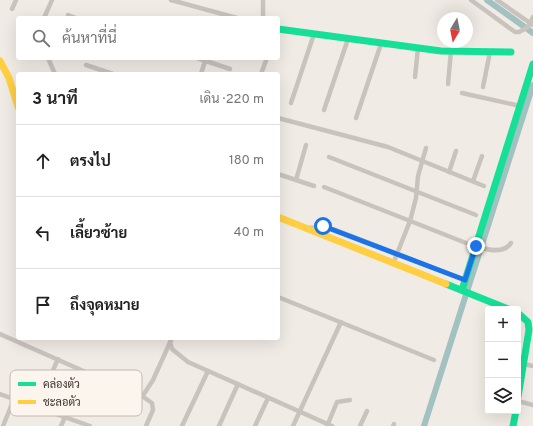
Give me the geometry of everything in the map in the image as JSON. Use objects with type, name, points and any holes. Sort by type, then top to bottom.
[{"type":"street","points":[[12,9],[16,0]]},
{"type":"street","points":[[45,16],[52,0]]},
{"type":"street","points":[[171,0],[229,16]]},
{"type":"street","points":[[263,0],[263,16]]},
{"type":"street","points":[[471,0],[511,30],[519,32],[530,25],[533,17]]},
{"type":"street","points":[[497,0],[530,25]]},
{"type":"street","points":[[280,29],[418,48],[452,51],[511,52]]},
{"type":"street","points":[[291,103],[314,34]]},
{"type":"street","points":[[324,110],[348,39]]},
{"type":"street","points":[[356,118],[382,44]]},
{"type":"street","points":[[415,77],[418,48]]},
{"type":"street","points":[[448,84],[452,51]]},
{"type":"street","points":[[483,87],[490,52]]},
{"type":"street","points":[[49,60],[54,72]]},
{"type":"street","points":[[262,72],[266,60]]},
{"type":"street","points":[[0,61],[9,78],[16,101]]},
{"type":"street","points":[[202,72],[205,61],[230,69]]},
{"type":"street","points":[[465,292],[465,280],[477,246],[533,64]]},
{"type":"street","points":[[86,65],[107,72]]},
{"type":"street","points":[[462,93],[520,106]]},
{"type":"street","points":[[280,119],[388,147],[484,186]]},
{"type":"street","points":[[296,180],[306,145]]},
{"type":"street","points":[[393,264],[410,221],[417,192],[418,176],[426,148]]},
{"type":"street","points":[[448,172],[456,151]]},
{"type":"street","points":[[473,181],[482,156]]},
{"type":"street","points":[[329,157],[476,215]]},
{"type":"street","points":[[280,175],[314,186]]},
{"type":"street","points":[[324,187],[466,243]]},
{"type":"street","points":[[280,219],[500,306]]},
{"type":"street","points":[[306,228],[323,226],[465,280]]},
{"type":"street","points":[[477,246],[487,250],[502,250],[511,243]]},
{"type":"street","points":[[280,298],[434,360]]},
{"type":"street","points":[[521,315],[530,321],[531,339],[521,380]]},
{"type":"street","points":[[293,426],[341,322]]},
{"type":"street","points":[[0,334],[80,370]]},
{"type":"street","points":[[171,340],[172,349],[188,362],[329,425],[338,402],[350,400]]},
{"type":"street","points":[[146,426],[153,410],[152,404],[142,396],[153,380],[171,340]]},
{"type":"street","points":[[53,370],[58,360]]},
{"type":"street","points":[[524,364],[533,366]]},
{"type":"street","points":[[182,426],[208,371]]},
{"type":"street","points":[[219,426],[238,384]]},
{"type":"street","points":[[0,394],[10,398]]},
{"type":"street","points":[[255,426],[268,398]]},
{"type":"street","points":[[521,402],[533,405]]},
{"type":"street","points":[[2,426],[10,408]]},
{"type":"street","points":[[360,426],[367,411]]},
{"type":"street","points":[[513,426],[515,414]]},
{"type":"street","points":[[62,416],[90,426]]},
{"type":"street","points":[[61,426],[65,417]]},
{"type":"waterway","points":[[487,0],[533,33]]},
{"type":"waterway","points":[[424,426],[533,85]]},
{"type":"traffic: fast","points":[[280,29],[441,51],[511,52]]},
{"type":"traffic: fast","points":[[462,290],[533,64]]},
{"type":"traffic: fast","points":[[446,284],[501,306]]},
{"type":"traffic: fast","points":[[521,316],[528,322],[529,330],[521,379]]},
{"type":"traffic: fast","points":[[513,426],[515,414]]},
{"type":"traffic: slow","points":[[0,61],[9,78],[16,101]]},
{"type":"traffic: slow","points":[[280,218],[446,284]]},
{"type":"route","points":[[323,226],[465,280],[476,246]]}]
